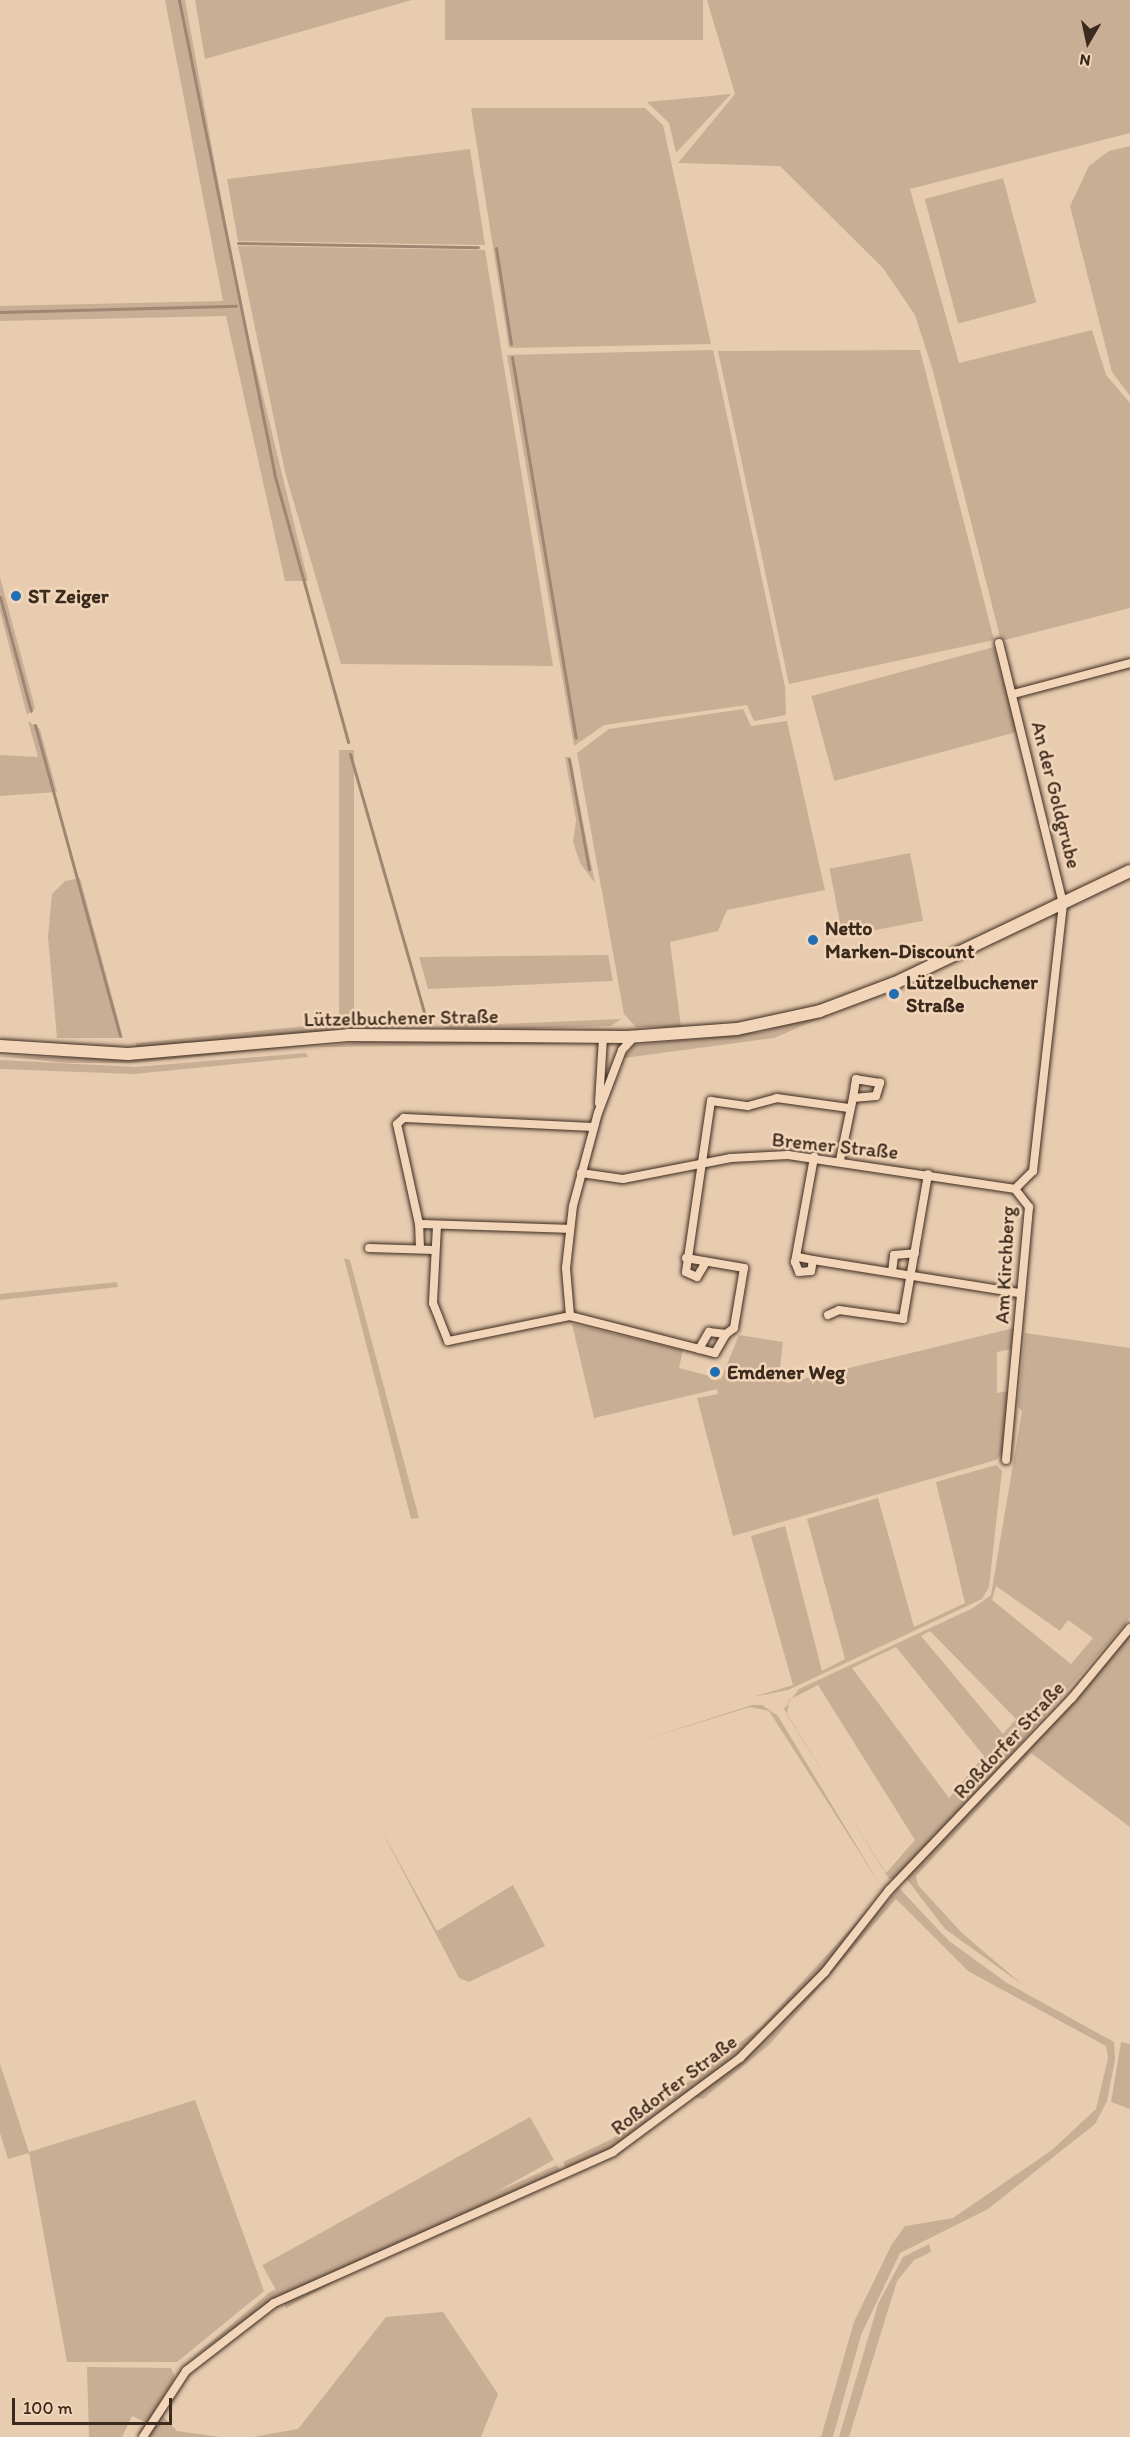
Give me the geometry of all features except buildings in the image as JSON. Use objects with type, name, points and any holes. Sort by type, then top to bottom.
[{"type":"main road","name":"Lützelbuchener Straße","points":[[0,1046],[117,1054],[348,1035],[634,1037],[737,1029],[820,1011],[895,983],[1130,870]]},
{"type":"street","name":"An der Goldgrube","points":[[999,643],[1063,904]]},
{"type":"street","points":[[1013,694],[1130,663]]},
{"type":"street","name":"Am Kirchberg","points":[[1006,1460],[1029,1207],[1015,1189],[1033,1171],[1063,904]]},
{"type":"street","points":[[598,1113],[603,1037]]},
{"type":"street","points":[[570,1316],[568,1229],[598,1113],[622,1050],[634,1037]]},
{"type":"street","points":[[706,1262],[702,1275],[692,1277],[686,1272],[711,1101],[748,1106],[777,1098],[848,1108]]},
{"type":"street","points":[[840,1160],[848,1108],[853,1098]]},
{"type":"street","points":[[420,1249],[420,1224],[395,1133],[404,1118],[594,1127]]},
{"type":"street","name":"Bremer Straße","points":[[581,1173],[623,1179],[759,1155],[814,1157],[1015,1189]]},
{"type":"street","points":[[813,1260],[805,1273],[796,1268],[814,1157]]},
{"type":"street","points":[[828,1315],[840,1311],[903,1319],[928,1174]]},
{"type":"street","points":[[420,1224],[568,1229]]},
{"type":"street","points":[[437,1226],[433,1303],[448,1341],[570,1316],[699,1349],[722,1349],[726,1334],[734,1328],[744,1268],[687,1258]]},
{"type":"street","points":[[369,1248],[435,1250]]},
{"type":"street","points":[[892,1272],[894,1255],[915,1253]]},
{"type":"street","points":[[798,1257],[1020,1293]]},
{"type":"street","points":[[699,1349],[709,1332],[726,1334]]},
{"type":"street","name":"Roßdorfer Straße","points":[[142,2437],[186,2371],[274,2303],[613,2152],[740,2058],[825,1972],[890,1890],[1072,1698],[1130,1628]]},
{"type":"shaded area","points":[[165,0],[185,0],[240,301],[308,581],[285,581],[226,316],[0,321],[0,306],[223,301]]},
{"type":"shaded area","points":[[195,0],[412,0],[205,59]]},
{"type":"shaded area","points":[[445,0],[703,0],[703,40],[445,40]]},
{"type":"shaded area","points":[[707,0],[1130,0],[1130,133],[910,189],[959,363],[1092,330],[1106,375],[1130,403],[1130,608],[1001,641],[933,371],[915,315],[883,268],[780,166],[678,163],[735,94]]},
{"type":"shaded area","points":[[731,94],[676,153],[669,123],[647,102]]},
{"type":"shaded area","points":[[471,108],[645,108],[663,125],[711,344],[509,348]]},
{"type":"shaded area","points":[[1130,146],[1130,396],[1112,372],[1070,206],[1089,166],[1109,151]]},
{"type":"shaded area","points":[[470,149],[485,245],[238,241],[227,179]]},
{"type":"shaded area","points":[[1003,178],[1036,303],[958,324],[925,199]]},
{"type":"shaded area","points":[[238,246],[485,250],[553,666],[341,664],[285,472]]},
{"type":"shaded area","points":[[713,350],[785,687],[786,715],[754,721],[747,705],[604,725],[574,746],[507,355]]},
{"type":"shaded area","points":[[920,350],[994,640],[789,684],[718,351]]},
{"type":"shaded area","points":[[0,577],[35,708],[27,715],[0,611]]},
{"type":"shaded area","points":[[994,647],[1017,732],[834,781],[811,696]]},
{"type":"shaded area","points":[[743,709],[751,726],[787,721],[825,890],[727,910],[718,931],[670,942],[681,1027],[636,1027],[624,1014],[577,753],[609,729]]},
{"type":"shaded area","points":[[28,721],[40,729],[57,792],[0,796],[0,755],[38,757]]},
{"type":"shaded area","points":[[339,750],[354,750],[354,1041],[339,1041]]},
{"type":"shaded area","points":[[565,757],[570,757],[595,883],[580,863],[573,842],[576,820]]},
{"type":"shaded area","points":[[910,853],[923,921],[843,936],[830,869]]},
{"type":"shaded area","points":[[80,878],[123,1038],[57,1038],[48,936],[52,894],[65,881]]},
{"type":"shaded area","points":[[608,955],[613,981],[428,989],[419,957]]},
{"type":"shaded area","points":[[835,1012],[774,1038],[624,1058],[634,1045],[761,1032]]},
{"type":"shaded area","points":[[386,1018],[387,1029],[136,1048],[136,1043]]},
{"type":"shaded area","points":[[437,1018],[475,1025],[621,1019],[611,1026],[517,1029],[444,1028]]},
{"type":"shaded area","points":[[360,1042],[545,1042],[563,1044],[317,1047]]},
{"type":"shaded area","points":[[300,1046],[136,1063],[66,1063],[0,1056],[136,1059]]},
{"type":"shaded area","points":[[306,1053],[308,1057],[134,1074],[0,1069],[0,1060],[135,1067]]},
{"type":"shaded area","points":[[344,1258],[350,1260],[419,1518],[411,1519]]},
{"type":"shaded area","points":[[117,1282],[118,1287],[0,1300],[0,1294]]},
{"type":"shaded area","points":[[572,1324],[683,1350],[679,1368],[721,1379],[739,1335],[783,1342],[779,1375],[787,1383],[1014,1328],[1012,1349],[997,1352],[997,1393],[1009,1391],[1003,1452],[996,1460],[733,1536],[697,1398],[718,1394],[717,1389],[594,1418]]},
{"type":"shaded area","points":[[1025,1333],[1130,1348],[1130,1618],[986,1783],[896,1879],[889,1879],[836,1794],[886,1873],[915,1840],[818,1685],[792,1699],[799,1689],[973,1608],[991,1595],[1022,1411],[1018,1407]],"holes":[[[996,1586],[1060,1631],[1068,1620],[1093,1638],[1071,1664],[992,1600]],[[930,1631],[1016,1719],[1003,1734],[921,1636]],[[896,1647],[984,1756],[949,1798],[852,1668]]]},
{"type":"shaded area","points":[[996,1465],[1002,1471],[989,1587],[982,1599],[788,1690],[753,1697],[793,1685],[751,1536],[785,1526],[822,1671],[845,1659],[807,1519],[878,1498],[914,1627],[965,1603],[936,1482]]},
{"type":"shaded area","points":[[1130,1632],[1130,1827],[1031,1753],[916,1876],[918,1885],[962,1933],[1023,1985],[945,1929],[906,1878]]},
{"type":"shaded area","points":[[752,1705],[762,1705],[778,1716],[881,1886],[769,1711],[750,1707],[640,1741]]},
{"type":"shaded area","points":[[377,1822],[437,1931],[513,1885],[545,1946],[469,1982],[459,1978]]},
{"type":"shaded area","points":[[899,1888],[949,1941],[1007,1983],[1114,2042],[1115,2059],[1107,2101],[1095,2124],[988,2209],[900,2253],[861,2335],[833,2437],[821,2437],[854,2322],[892,2244],[905,2226],[953,2218],[1052,2150],[1096,2109],[1108,2058],[1106,2046],[968,1971],[896,1899],[769,2045],[703,2099],[692,2097],[770,2036]]},
{"type":"shaded area","points":[[884,1892],[821,1971],[738,2055],[611,2149],[566,2168],[563,2162],[612,2139],[762,2026]]},
{"type":"shaded area","points":[[1121,2042],[1130,2044],[1130,2109],[1111,2102]]},
{"type":"shaded area","points":[[0,2064],[29,2152],[195,2100],[264,2291],[177,2362],[67,2362],[29,2153],[8,2159],[0,2133]]},
{"type":"shaded area","points":[[530,2117],[554,2160],[286,2308],[262,2265]]},
{"type":"shaded area","points":[[557,2165],[560,2171],[272,2301],[188,2361],[270,2292]]},
{"type":"shaded area","points":[[929,2244],[931,2252],[914,2260],[897,2281],[849,2437],[839,2437],[878,2304],[903,2257]]},
{"type":"shaded area","points":[[443,2312],[498,2394],[481,2437],[253,2437],[298,2429],[386,2317]]},
{"type":"shaded area","points":[[87,2367],[171,2368],[175,2377],[147,2423],[132,2416],[122,2437],[89,2437]]},
{"type":"shaded area","points":[[160,2413],[177,2431],[220,2437],[147,2437]]},
{"type":"waterway","points":[[179,0],[274,473],[348,742]]},
{"type":"waterway","points":[[238,243],[478,247]]},
{"type":"waterway","points":[[496,248],[511,344]]},
{"type":"waterway","points":[[0,312],[236,306]]},
{"type":"waterway","points":[[512,357],[576,738]]},
{"type":"waterway","points":[[0,597],[31,711]]},
{"type":"waterway","points":[[35,725],[120,1036]]},
{"type":"waterway","points":[[350,754],[427,1023]]},
{"type":"waterway","points":[[569,759],[589,869]]},
{"type":"place","name":"ST Zeiger","points":[[16,596]]},
{"type":"place","name":"Netto Marken-Discount","points":[[813,940]]},
{"type":"place","name":"Lützelbuchener Straße","points":[[894,994]]},
{"type":"place","name":"Emdener Weg","points":[[715,1372]]}]
